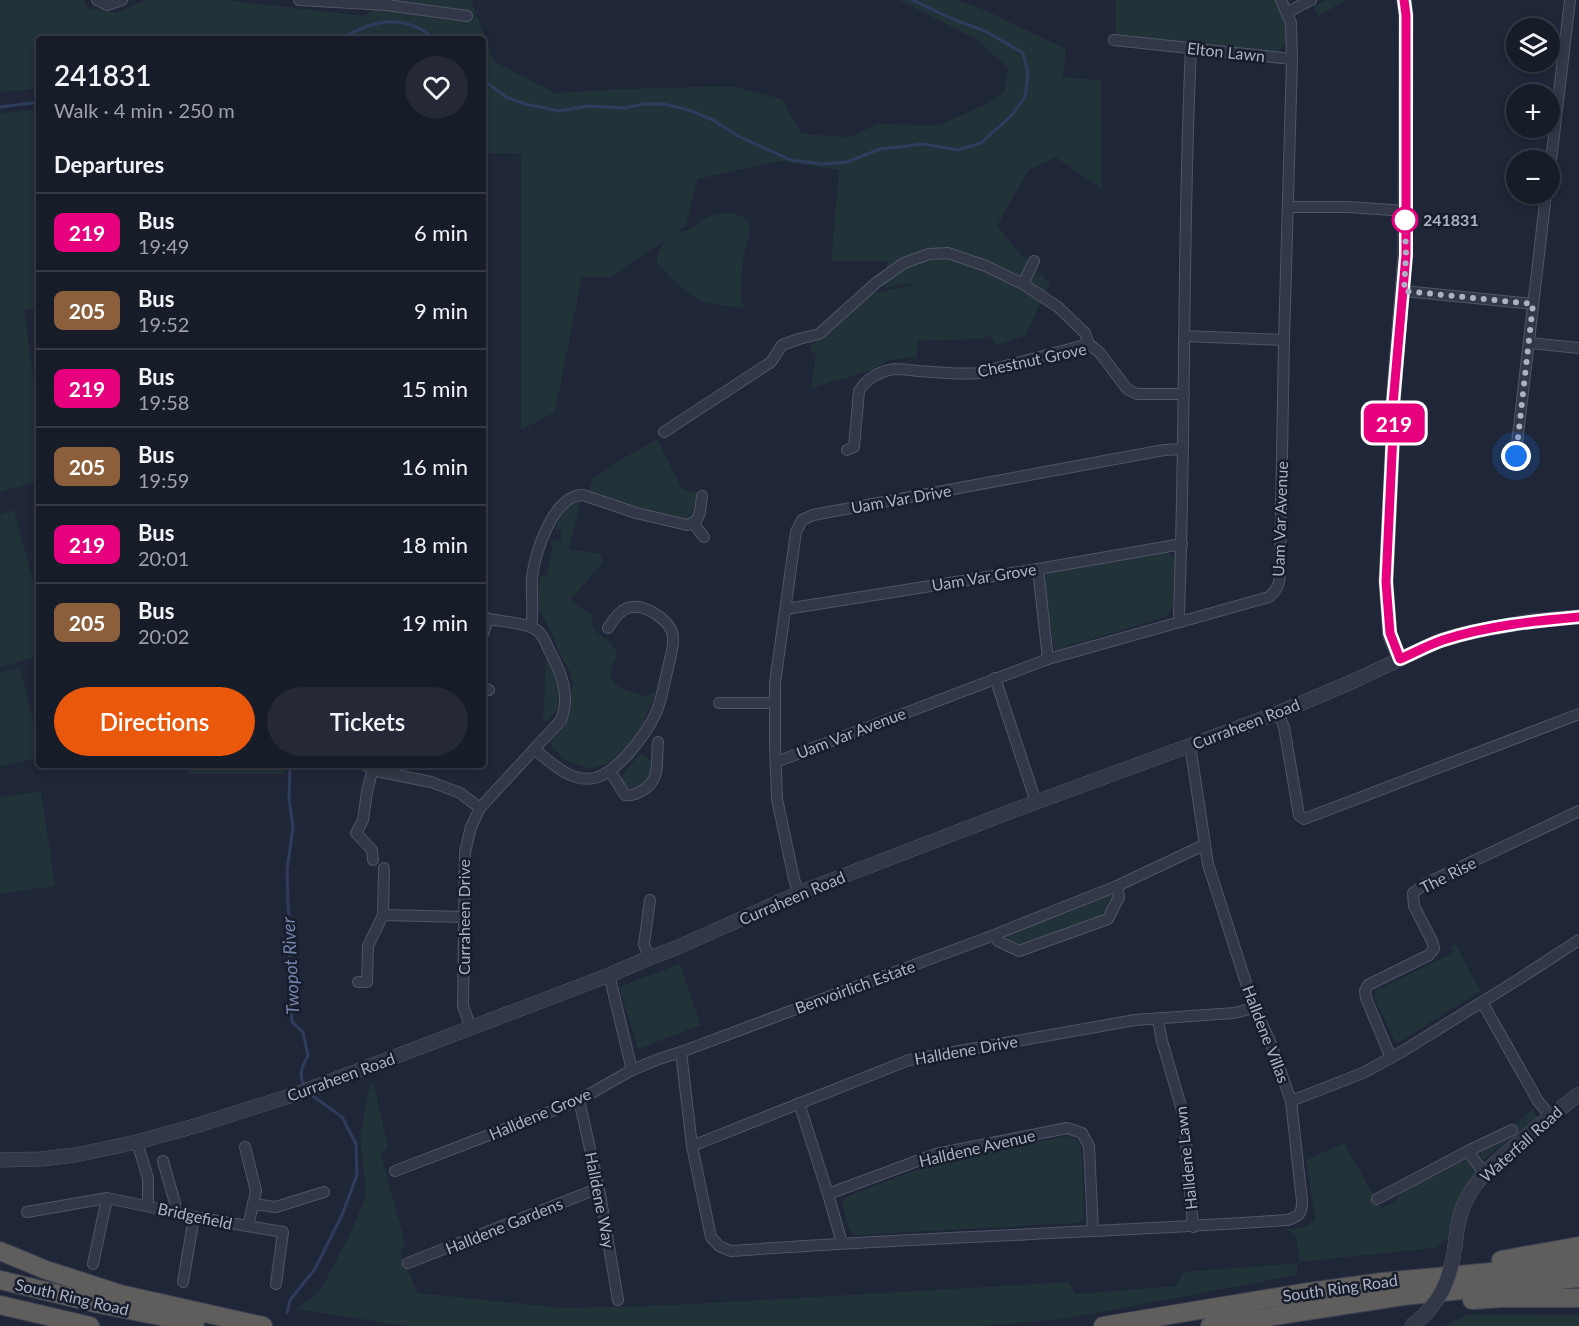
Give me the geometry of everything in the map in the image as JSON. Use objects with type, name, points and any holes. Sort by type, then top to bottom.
[{"type":"highway","points":[[1382,1282],[1579,1246]]},
{"type":"highway","points":[[0,1251],[46,1270],[120,1294],[263,1326]]},
{"type":"highway","name":"South Ring Road","points":[[1103,1326],[1382,1282],[1579,1264]]},
{"type":"highway","name":"South Ring Road","points":[[1210,1326],[1403,1296],[1579,1278]]},
{"type":"highway","name":"South Ring Road","points":[[0,1280],[99,1304],[216,1326]]},
{"type":"highway","points":[[1294,1314],[1492,1299],[1579,1298]]},
{"type":"highway","name":"South Ring Road","points":[[0,1305],[90,1326]]},
{"type":"street","points":[[97,0],[107,5],[122,0]]},
{"type":"street","points":[[299,0],[387,5],[467,16]]},
{"type":"street","points":[[1281,0],[1291,23],[1292,59]]},
{"type":"street","points":[[1288,12],[1311,0]]},
{"type":"street","points":[[1400,659],[1390,633],[1386,582],[1393,404],[1404,291],[1406,15],[1404,0]]},
{"type":"street","points":[[1552,150],[1570,0]]},
{"type":"street","points":[[1567,33],[1579,34]]},
{"type":"street","name":"Elton Lawn","points":[[1114,40],[1292,59]]},
{"type":"street","points":[[1181,622],[1179,614],[1191,48]]},
{"type":"street","name":"Uam Var Avenue","points":[[776,762],[1048,659],[1269,597],[1276,591],[1280,582],[1292,59]]},
{"type":"street","points":[[1515,461],[1545,204]]},
{"type":"street","points":[[1288,207],[1348,207],[1406,211]]},
{"type":"street","points":[[664,432],[771,362],[782,345],[819,334],[878,282],[904,263],[929,254],[948,253],[986,266],[1023,284],[1058,307],[1085,333],[1089,344]]},
{"type":"street","points":[[1023,284],[1034,261]]},
{"type":"street","points":[[1404,291],[1533,304]]},
{"type":"street","points":[[1184,336],[1284,340]]},
{"type":"street","points":[[1530,343],[1579,348]]},
{"type":"street","name":"Chestnut Grove","points":[[847,450],[854,447],[859,391],[863,384],[882,372],[894,369],[979,373],[1089,344],[1100,353],[1128,389],[1137,394],[1184,394]]},
{"type":"street","name":"Uam Var Drive","points":[[799,893],[777,799],[774,703],[796,532],[802,520],[813,515],[1164,450],[1183,449]]},
{"type":"street","points":[[486,618],[531,626],[532,576],[538,551],[553,517],[569,499],[576,495],[583,495],[662,520],[687,525],[693,523],[699,515],[702,496]]},
{"type":"street","points":[[693,523],[704,537]]},
{"type":"street","name":"Uam Var Grove","points":[[786,609],[1182,544]]},
{"type":"street","points":[[1038,569],[1048,659]]},
{"type":"street","points":[[534,749],[560,770],[576,778],[593,778],[610,771],[625,757],[645,731],[661,697],[674,643],[672,631],[663,619],[635,606],[618,614],[608,628]]},
{"type":"street","name":"Curraheen Road","points":[[0,1160],[65,1157],[137,1142],[302,1092],[607,976],[799,893],[1036,802],[1278,713],[1439,641],[1467,633],[1530,621],[1579,617]]},
{"type":"street","name":"Curraheen Drive","points":[[471,1028],[463,1006],[465,852],[471,827],[480,808],[561,720],[565,710],[564,685],[558,666],[540,633],[531,626]]},
{"type":"street","points":[[995,678],[1036,802]]},
{"type":"street","points":[[719,703],[774,703]]},
{"type":"street","points":[[1278,713],[1284,727],[1299,815],[1304,819],[1579,714]]},
{"type":"street","points":[[610,771],[625,795],[629,796],[642,791],[656,777],[658,742]]},
{"type":"street","name":"Halldene Villas","points":[[1190,745],[1208,864],[1254,1008],[1291,1101],[1302,1209],[1298,1216],[1288,1220],[1193,1227]]},
{"type":"street","points":[[373,860],[372,850],[356,833],[363,820],[367,792],[375,768],[450,789],[460,793],[480,808]]},
{"type":"street","name":"The Rise","points":[[1391,1058],[1365,991],[1368,985],[1430,955],[1434,949],[1414,906],[1413,893],[1425,884],[1579,811]]},
{"type":"street","name":"Benvoirlich Estate","points":[[715,1038],[994,935],[1117,886],[1204,845]]},
{"type":"street","points":[[358,982],[367,982],[368,946],[382,915],[384,868]]},
{"type":"street","points":[[994,935],[998,941],[1019,951],[1108,919],[1119,897],[1117,886]]},
{"type":"street","points":[[649,958],[644,944],[650,900]]},
{"type":"street","points":[[382,915],[465,917]]},
{"type":"street","points":[[1291,1101],[1350,1079],[1391,1058],[1579,940]]},
{"type":"street","points":[[607,976],[611,983],[632,1070]]},
{"type":"street","points":[[1482,1002],[1538,1101],[1550,1116]]},
{"type":"street","name":"Halldene Drive","points":[[692,1146],[909,1060],[1135,1020],[1234,1013],[1254,1008]]},
{"type":"street","name":"Halldene Lawn","points":[[1158,1019],[1184,1117],[1193,1227]]},
{"type":"street","name":"Halldene Grove","points":[[395,1171],[543,1115],[579,1100],[632,1070],[715,1038]]},
{"type":"street","points":[[681,1052],[692,1146],[711,1237],[719,1246],[731,1251],[842,1243],[1193,1227]]},
{"type":"street","name":"Waterfall Road","points":[[1411,1326],[1426,1314],[1439,1297],[1450,1272],[1461,1214],[1470,1193],[1484,1173],[1579,1094]]},
{"type":"street","name":"Halldene Way","points":[[579,1100],[599,1188],[618,1300]]},
{"type":"street","points":[[799,1103],[842,1243]]},
{"type":"street","name":"Halldene Avenue","points":[[828,1194],[936,1154],[1067,1128],[1082,1133],[1089,1146],[1093,1230]]},
{"type":"street","points":[[1377,1199],[1512,1130]]},
{"type":"street","points":[[137,1142],[148,1178],[148,1206]]},
{"type":"street","points":[[245,1147],[256,1191],[248,1226]]},
{"type":"street","points":[[1468,1151],[1484,1173]]},
{"type":"street","points":[[163,1161],[175,1203],[174,1212]]},
{"type":"street","name":"Halldene Gardens","points":[[408,1263],[599,1188]]},
{"type":"street","points":[[253,1204],[276,1208],[324,1192]]},
{"type":"street","points":[[27,1212],[107,1198],[93,1264]]},
{"type":"street","name":"Bridgefield","points":[[107,1198],[194,1217],[283,1232],[276,1284]]},
{"type":"street","points":[[183,1282],[194,1217]]},
{"type":"shaded area","points":[[0,0],[84,0],[88,8],[117,13],[144,0],[224,0],[365,16],[384,0],[471,0],[485,36],[36,36],[36,89],[0,92]]},
{"type":"shaded area","points":[[899,0],[958,0],[987,11],[1066,49],[1063,77],[1101,80],[1102,189],[1055,157],[1028,171],[997,226],[1050,283],[1025,336],[996,345],[990,336],[979,339],[918,341],[917,357],[889,360],[872,370],[811,388],[816,354],[812,353],[810,347],[870,294],[913,285],[913,283],[884,288],[887,261],[831,261],[839,170],[778,161],[698,179],[686,226],[675,233],[687,230],[707,218],[720,214],[733,214],[750,222],[743,258],[741,294],[744,308],[702,301],[677,283],[657,260],[666,239],[612,277],[582,277],[555,412],[521,430],[521,154],[486,153],[486,39],[495,62],[555,93],[731,86],[782,99],[802,134],[850,137],[877,124],[940,125],[990,102],[1005,91],[1008,68],[977,40]]},
{"type":"shaded area","points":[[1116,0],[1277,0],[1287,28],[1286,41],[1277,52],[1116,36]]},
{"type":"shaded area","points":[[1326,0],[1346,0],[1319,16],[1314,10],[1314,5]]},
{"type":"shaded area","points":[[36,109],[36,308],[24,310],[36,397],[36,482],[0,492],[0,113]]},
{"type":"shaded area","points":[[657,439],[683,490],[697,492],[696,514],[689,520],[645,512],[589,492],[595,477]]},
{"type":"shaded area","points":[[581,502],[569,549],[601,554],[603,563],[570,600],[592,615],[593,628],[614,648],[616,655],[611,672],[615,683],[643,696],[656,692],[640,730],[623,751],[612,761],[590,769],[565,760],[551,746],[550,741],[568,719],[571,710],[572,682],[569,670],[539,610],[538,589],[540,576],[547,575],[553,546],[550,545],[551,540],[561,541],[561,530],[555,529],[557,524],[568,508]]},
{"type":"shaded area","points":[[14,510],[36,591],[36,657],[0,667],[0,514]]},
{"type":"shaded area","points":[[1161,552],[1168,553],[1176,559],[1173,606],[1165,617],[1055,650],[1044,584],[1046,575],[1052,570]]},
{"type":"shaded area","points":[[546,657],[555,675],[559,689],[559,702],[548,721],[543,721],[545,673]]},
{"type":"shaded area","points":[[20,668],[36,731],[36,758],[0,767],[0,673]]},
{"type":"shaded area","points":[[641,753],[652,761],[653,765],[648,780],[633,788],[628,788],[621,776]]},
{"type":"shaded area","points":[[189,768],[285,768],[285,774],[189,774]]},
{"type":"shaded area","points":[[41,791],[55,886],[0,894],[0,797]]},
{"type":"shaded area","points":[[1109,894],[1114,894],[1112,901],[1106,912],[1101,915],[1020,944],[1006,941],[1009,935]]},
{"type":"shaded area","points":[[1456,944],[1480,991],[1401,1041],[1395,1042],[1374,997],[1375,991],[1453,953],[1450,947]]},
{"type":"shaded area","points":[[680,964],[701,1025],[638,1049],[619,987]]},
{"type":"shaded area","points":[[374,1083],[388,1147],[381,1154],[405,1244],[400,1253],[418,1293],[563,1308],[674,1305],[1069,1282],[1075,1294],[1176,1286],[1184,1272],[1297,1263],[1297,1275],[1064,1319],[981,1326],[407,1326],[296,1309],[320,1291],[351,1232],[366,1196],[360,1136],[370,1084]]},
{"type":"shaded area","points":[[1532,1109],[1538,1117],[1483,1160],[1480,1153],[1514,1135],[1515,1125]]},
{"type":"shaded area","points":[[1067,1136],[1075,1138],[1081,1146],[1084,1211],[1083,1218],[1078,1223],[856,1235],[849,1230],[842,1203],[846,1197],[942,1160]]},
{"type":"shaded area","points":[[1344,1143],[1381,1208],[1396,1201],[1402,1190],[1458,1162],[1470,1160],[1476,1168],[1459,1201],[1448,1238],[1435,1248],[1299,1262],[1297,1238],[1284,1229],[1306,1227],[1315,1219],[1306,1160]]},
{"type":"shaded area","points":[[1469,1314],[1579,1315],[1579,1326],[1444,1326]]},
{"type":"waterway","points":[[486,81],[506,97],[525,104],[559,111],[588,106],[625,108],[643,104],[663,104],[689,110],[791,160],[822,164],[847,162],[880,149],[924,144],[958,150],[981,143],[1011,116],[1025,97],[1028,73],[1023,53],[985,31],[912,0]]},
{"type":"waterway","points":[[346,36],[365,27],[388,22],[411,25],[431,36]]},
{"type":"waterway","points":[[0,107],[36,102]]},
{"type":"waterway","name":"Twopot River","points":[[290,768],[289,799],[293,828],[287,870],[290,940],[288,978],[292,1022],[303,1032],[308,1056],[302,1071],[305,1086]]},
{"type":"waterway","name":"Twopot River","points":[[287,1313],[290,1300],[315,1269],[342,1215],[357,1175],[356,1144],[342,1117],[310,1094]]},
{"type":"bus line","name":"219","points":[[1404,0],[1406,15],[1406,255],[1393,404],[1387,538],[1386,582],[1390,636],[1400,659],[1439,641],[1467,633],[1530,621],[1579,617]]},
{"type":"place","name":"241831","points":[[1405,220]]},
{"type":"route","points":[[1405,220],[1404,291],[1533,304],[1516,456]]}]
